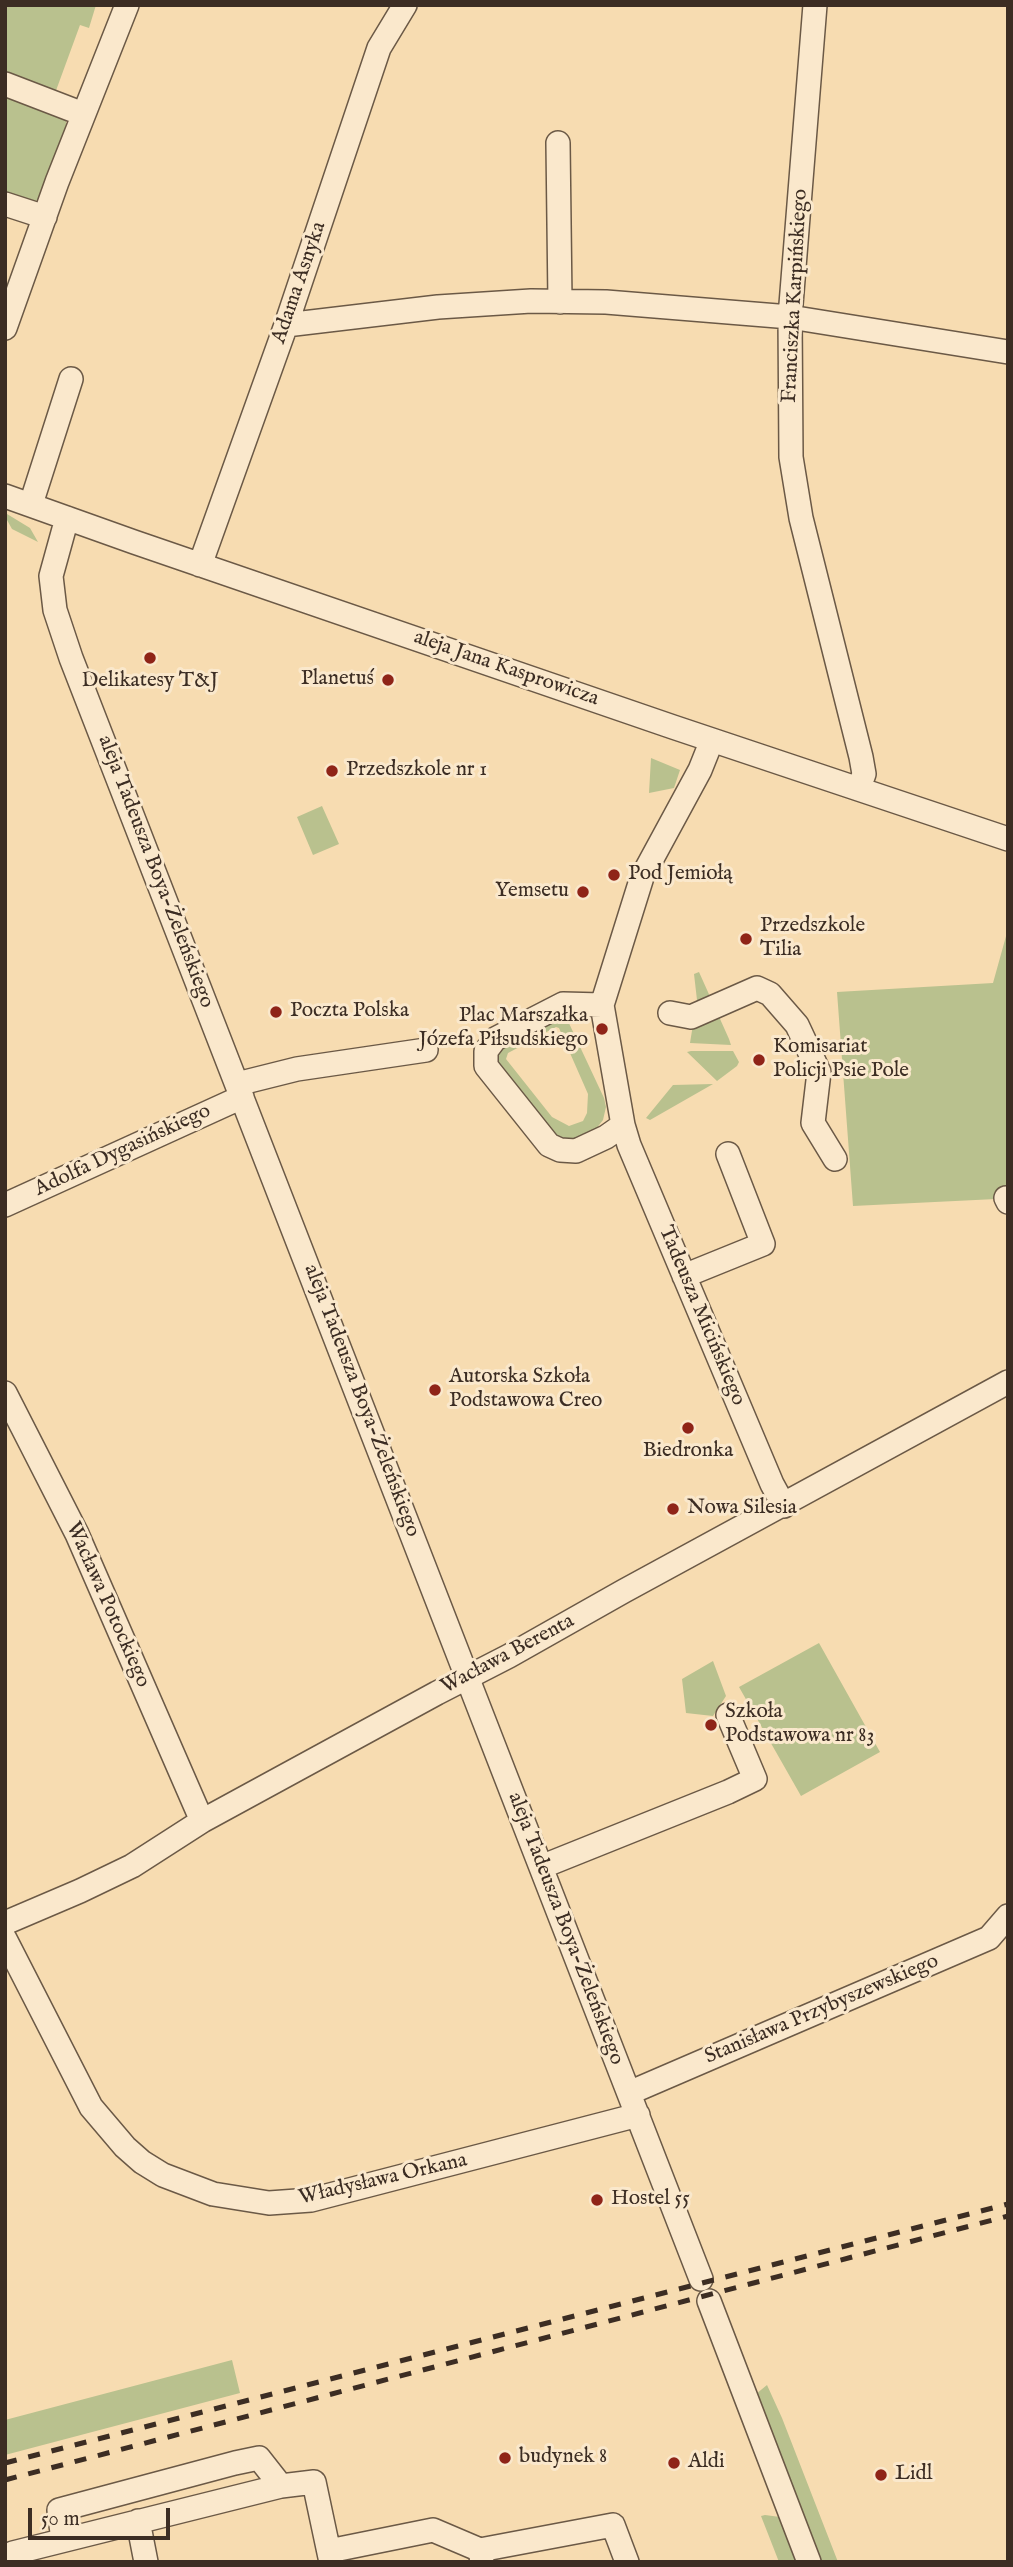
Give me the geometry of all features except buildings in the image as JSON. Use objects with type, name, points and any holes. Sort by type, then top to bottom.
[{"type":"street","points":[[5,328],[83,114],[127,5]]},
{"type":"street","name":"Adama Asnyka","points":[[200,565],[286,325],[379,48],[405,5]]},
{"type":"street","name":"Franciszka Karpińskiego","points":[[815,5],[790,317],[791,457],[804,531],[862,763],[864,774],[859,788]]},
{"type":"street","points":[[5,84],[83,114]]},
{"type":"street","points":[[558,143],[560,302]]},
{"type":"street","points":[[5,204],[45,217]]},
{"type":"street","points":[[286,325],[438,307],[606,302],[790,317],[1008,352]]},
{"type":"street","points":[[31,504],[71,379]]},
{"type":"street","name":"aleja Jana Kasprowicza","points":[[5,496],[712,740],[1008,838]]},
{"type":"street","name":"aleja Tadeusza Boya-Żeleńskiego","points":[[68,518],[51,576],[58,622],[701,2279]]},
{"type":"street","points":[[602,1006],[563,1004],[495,1039],[486,1051],[486,1066],[549,1145],[560,1150],[576,1151],[606,1137],[623,1125],[602,1006],[642,877],[700,770],[712,740]]},
{"type":"street","points":[[670,1013],[691,1017],[757,988],[770,994],[797,1025],[819,1072],[813,1123],[835,1159]]},
{"type":"street","name":"Adolfa Dygasińskiego","points":[[5,1205],[239,1091],[265,1075],[353,1059],[426,1050]]},
{"type":"street","name":"Tadeusza Micińskiego","points":[[623,1125],[684,1276],[772,1484],[784,1506]]},
{"type":"street","points":[[684,1276],[763,1244],[728,1154]]},
{"type":"street","name":"Wacława Berenta","points":[[5,1923],[132,1866],[202,1821],[1008,1382]]},
{"type":"street","name":"Wacława Potockiego","points":[[5,1394],[77,1534],[202,1821]]},
{"type":"street","points":[[541,1867],[755,1779],[728,1715]]},
{"type":"street","name":"Stanisława Przybyszewskiego","points":[[629,2093],[999,1939],[1008,1916]]},
{"type":"street","name":"Władysława Orkana","points":[[5,1939],[90,2107],[142,2162],[163,2175],[213,2194],[269,2203],[311,2200],[638,2115]]},
{"type":"street","points":[[709,2301],[809,2562]]},
{"type":"street","points":[[63,2540],[59,2510],[235,2463],[259,2458],[281,2486]]},
{"type":"street","points":[[15,2562],[13,2553],[281,2486],[314,2482],[330,2556],[433,2530],[481,2556],[613,2525],[627,2562]]},
{"type":"street","points":[[138,2521],[146,2562]]},
{"type":"green space","points":[[5,5],[96,5],[89,28],[80,25],[54,96],[5,78]]},
{"type":"green space","points":[[5,90],[66,114],[66,125],[46,190],[36,201],[22,205],[5,199]]},
{"type":"green space","points":[[7,514],[30,528],[38,542],[12,529]]},
{"type":"green space","points":[[651,758],[680,770],[674,788],[649,793]]},
{"type":"green space","points":[[322,806],[339,844],[313,855],[297,817]]},
{"type":"green space","points":[[1008,929],[1008,1195],[996,1199],[853,1206],[837,992],[993,983]]},
{"type":"green space","points":[[699,972],[731,1045],[690,1043],[697,1000],[694,974]]},
{"type":"green space","points":[[560,1016],[567,1019],[606,1107],[603,1120],[592,1134],[570,1142],[552,1137],[491,1061],[492,1055],[519,1034],[525,1044],[508,1053],[506,1059],[552,1117],[569,1126],[583,1121],[587,1113],[588,1094],[559,1028],[537,1037],[532,1027]]},
{"type":"green space","points":[[733,1051],[739,1062],[717,1081],[687,1052]]},
{"type":"green space","points":[[713,1084],[650,1120],[646,1118],[673,1085]]},
{"type":"green space","points":[[819,1643],[880,1752],[801,1796],[739,1687]]},
{"type":"green space","points":[[713,1661],[726,1696],[713,1716],[686,1713],[682,1679]]},
{"type":"green space","points":[[232,2360],[240,2393],[5,2455],[5,2420]]},
{"type":"green space","points":[[767,2385],[838,2562],[822,2562],[756,2394]]},
{"type":"green space","points":[[761,2516],[780,2517],[797,2562],[779,2562]]},
{"type":"railway","points":[[5,2463],[1008,2204]]},
{"type":"railway","points":[[5,2480],[1008,2216]]},
{"type":"place","name":"Delikatesy T&J","points":[[150,658]]},
{"type":"place","name":"Planetuś","points":[[388,680]]},
{"type":"place","name":"Przedszkole nr 1","points":[[332,771]]},
{"type":"place","name":"Pod Jemiołą","points":[[614,875]]},
{"type":"place","name":"Yemsetu","points":[[583,892]]},
{"type":"place","name":"Przedszkole Tilia","points":[[746,939]]},
{"type":"place","name":"Poczta Polska","points":[[276,1012]]},
{"type":"place","name":"Plac Marszałka Józefa Piłsudskiego","points":[[602,1029]]},
{"type":"place","name":"Komisariat Policji Psie Pole","points":[[759,1060]]},
{"type":"place","name":"Autorska Szkoła Podstawowa Creo","points":[[435,1390]]},
{"type":"place","name":"Biedronka","points":[[688,1428]]},
{"type":"place","name":"Nowa Silesia","points":[[673,1509]]},
{"type":"place","name":"Szkoła Podstawowa nr 83","points":[[711,1725]]},
{"type":"place","name":"Hostel 55","points":[[597,2200]]},
{"type":"place","name":"budynek 8","points":[[505,2458]]},
{"type":"place","name":"Aldi","points":[[674,2463]]},
{"type":"place","name":"Lidl","points":[[881,2475]]}]
